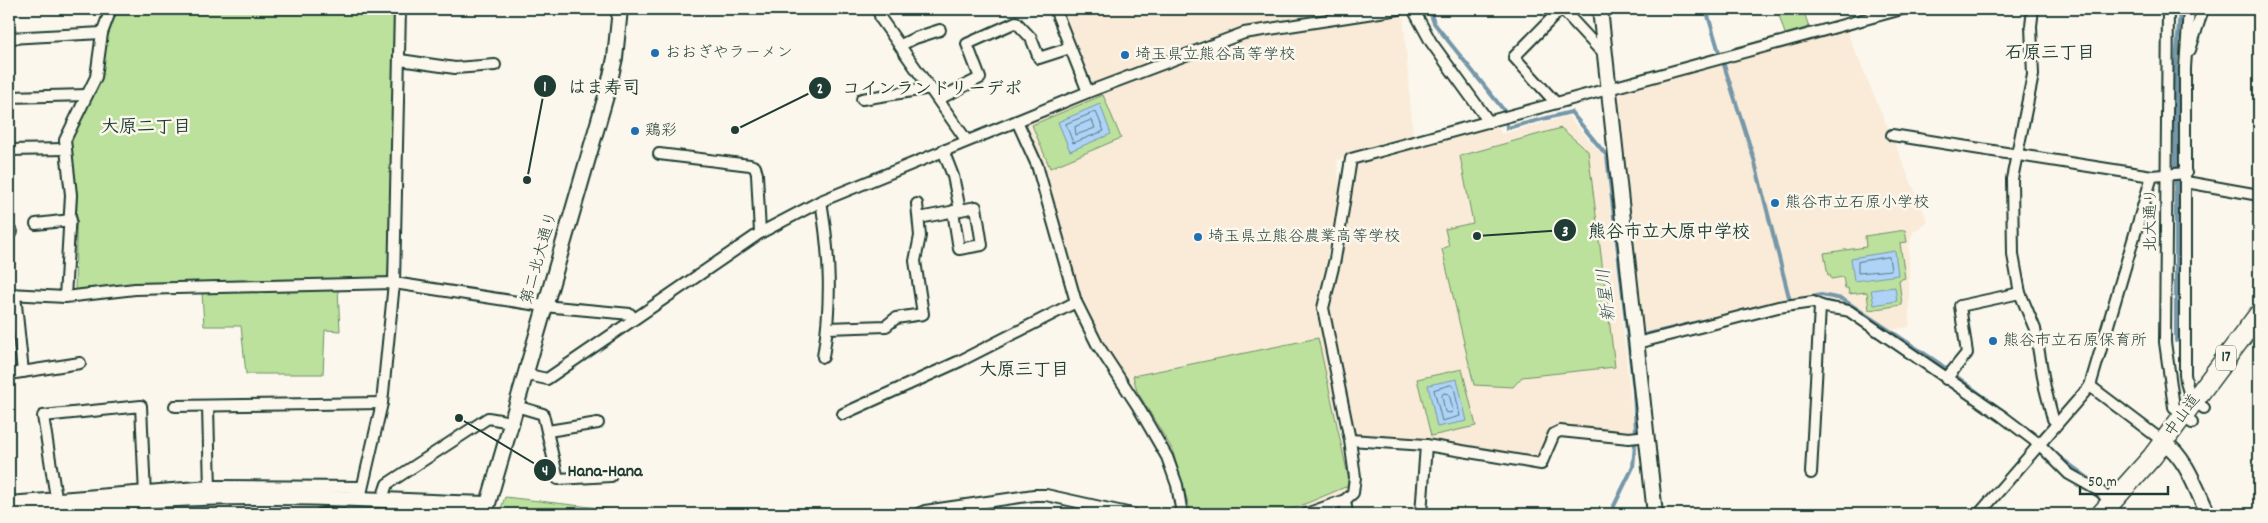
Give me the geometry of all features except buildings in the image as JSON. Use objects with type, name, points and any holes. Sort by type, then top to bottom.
[{"type":"highway","name":"中山道","points":[[2110,511],[2168,445],[2193,412],[2259,314]]},
{"type":"highway","name":"中山道","points":[[2193,412],[2259,335]]},
{"type":"street","points":[[66,297],[72,196],[65,140],[96,77],[102,33],[110,9]]},
{"type":"street","points":[[361,493],[382,403],[394,283],[400,9]]},
{"type":"street","name":"第二北大通り","points":[[486,509],[608,89],[615,58],[620,9]]},
{"type":"street","points":[[878,9],[882,19],[939,99],[966,141]]},
{"type":"street","points":[[1055,9],[1088,92]]},
{"type":"street","points":[[524,374],[546,379],[760,233],[821,201],[1203,46],[1244,33],[1399,9]]},
{"type":"street","points":[[1413,9],[1431,42],[1494,121]]},
{"type":"street","points":[[1556,103],[1514,57],[1561,9],[1599,49],[1605,49]]},
{"type":"street","points":[[1600,9],[1656,514]]},
{"type":"street","points":[[1306,514],[1345,500],[1353,494],[1355,477],[1350,440],[1323,308],[1335,259],[1352,159],[1902,9]]},
{"type":"street","points":[[2033,9],[2031,26],[2033,76],[2016,156],[2011,198],[2013,255],[2020,293],[2035,329],[2052,419],[2057,423]]},
{"type":"street","name":"北大通り","points":[[2168,9],[2165,342],[2174,407],[2193,412]]},
{"type":"street","points":[[2189,9],[2185,68],[2185,374],[2193,412]]},
{"type":"street","points":[[2185,68],[2203,9]]},
{"type":"street","points":[[939,99],[980,78],[967,44],[1016,22],[1031,38],[1039,58],[1070,48]]},
{"type":"street","points":[[901,46],[915,38],[940,30]]},
{"type":"street","points":[[9,38],[102,33]]},
{"type":"street","points":[[400,60],[455,68],[495,65]]},
{"type":"street","points":[[862,99],[931,88]]},
{"type":"street","points":[[2167,94],[2185,93]]},
{"type":"street","points":[[9,97],[87,95]]},
{"type":"street","points":[[1017,121],[1037,165],[1076,302],[1097,344],[1137,405],[1166,457],[1177,485],[1182,514]]},
{"type":"street","points":[[1892,135],[2152,176],[2166,175],[2186,178],[2259,195]]},
{"type":"street","points":[[9,150],[66,149]]},
{"type":"street","points":[[918,218],[956,211],[953,176],[944,150]]},
{"type":"street","points":[[659,154],[750,164],[755,167],[760,233]]},
{"type":"street","points":[[1978,514],[2090,386],[2152,176]]},
{"type":"street","points":[[821,201],[829,246],[828,328],[823,357]]},
{"type":"street","points":[[828,328],[886,326],[896,318],[923,314],[915,261],[920,236],[917,204]]},
{"type":"street","points":[[36,224],[71,220]]},
{"type":"street","points":[[24,372],[12,295],[66,297],[135,289],[394,283],[544,306],[630,314],[633,318]]},
{"type":"street","points":[[1946,379],[1968,353],[1960,306],[2020,293]]},
{"type":"street","points":[[843,414],[960,361],[1076,302]]},
{"type":"street","points":[[1637,338],[1778,307],[1813,302],[1820,307],[1832,307],[1849,311],[1946,379],[2041,441],[2069,474],[2101,492],[2110,511]]},
{"type":"street","points":[[1811,473],[1820,307]]},
{"type":"street","points":[[9,374],[80,363]]},
{"type":"street","points":[[2090,386],[2168,445],[2187,470],[2208,514]]},
{"type":"street","points":[[175,406],[382,403]]},
{"type":"street","points":[[57,502],[43,416],[141,406],[145,495]]},
{"type":"street","points":[[208,406],[210,492]]},
{"type":"street","points":[[516,406],[543,414],[558,479],[611,476]]},
{"type":"street","points":[[382,499],[387,484],[488,418],[511,422]]},
{"type":"street","points":[[548,431],[598,424]]},
{"type":"street","points":[[1350,440],[1426,445],[1541,464],[1554,434],[1560,431],[1630,438],[1646,437]]},
{"type":"street","points":[[1421,514],[1426,445]]},
{"type":"street","points":[[210,492],[328,497],[361,493]]},
{"type":"street","points":[[9,502],[57,502],[210,492],[361,493],[382,499],[486,509]]},
{"type":"street","points":[[918,514],[925,511],[1034,495],[1046,495],[1132,514]]},
{"type":"street","points":[[328,497],[324,514],[341,514]]},
{"type":"street","points":[[1345,500],[1347,514]]},
{"type":"street","points":[[9,514],[57,502]]},
{"type":"shaded area","name":"埼玉県立熊谷高等学校","points":[[1063,9],[1353,9],[1245,27],[1093,83]]},
{"type":"shaded area","name":"埼玉県立熊谷農業高等学校","points":[[1403,13],[1413,138],[1337,160],[1340,193],[1317,308],[1351,489],[1346,494],[1290,514],[1188,514],[1169,452],[1102,341],[1076,281],[1047,175],[1026,128],[1028,122],[1195,55],[1249,38]]},
{"type":"shaded area","name":"熊谷市立石原小学校","points":[[1846,30],[1928,222],[1913,232],[1909,245],[1909,327],[1889,330],[1833,298],[1787,302],[1645,337],[1619,97],[1624,91]]},
{"type":"shaded area","points":[[1568,116],[1605,158],[1634,433],[1554,424],[1540,459],[1426,439],[1352,436],[1329,308],[1355,163],[1496,127],[1502,134]]},
{"type":"green space","points":[[117,9],[395,9],[388,278],[117,285],[75,290],[77,192],[69,143],[100,76],[107,38]]},
{"type":"green space","points":[[1777,9],[1803,9],[1809,27],[1785,34]]},
{"type":"green space","points":[[1103,95],[1121,138],[1050,168],[1032,125]]},
{"type":"green space","points":[[1561,128],[1588,151],[1615,367],[1522,377],[1513,387],[1474,385],[1442,249],[1449,246],[1445,229],[1473,223],[1460,156]]},
{"type":"green space","points":[[1905,230],[1907,242],[1900,243],[1905,278],[1899,280],[1902,305],[1869,310],[1867,292],[1849,294],[1848,288],[1845,288],[1843,277],[1831,279],[1830,275],[1828,275],[1824,253],[1866,247],[1865,236]]},
{"type":"green space","points":[[338,288],[340,331],[325,330],[323,374],[246,374],[241,326],[204,326],[202,293]]},
{"type":"green space","points":[[1318,338],[1350,485],[1281,514],[1191,513],[1172,449],[1137,391],[1133,376]]},
{"type":"green space","points":[[1462,369],[1476,426],[1431,436],[1417,379]]},
{"type":"green space","points":[[505,497],[650,514],[499,514]]},
{"type":"water","points":[[1100,104],[1111,134],[1070,151],[1058,122]]},
{"type":"water","points":[[1895,251],[1898,275],[1854,281],[1851,258]]},
{"type":"water","points":[[1895,287],[1897,301],[1874,305],[1871,290]]},
{"type":"water","points":[[1457,379],[1467,421],[1437,427],[1428,385]]},
{"type":"waterway","name":"新星川","points":[[1429,9],[1434,23],[1506,113],[1507,128],[1571,112],[1607,156],[1634,391],[1636,433],[1633,467],[1610,514]]},
{"type":"waterway","points":[[1706,9],[1719,52]]},
{"type":"waterway","points":[[2176,341],[2176,65],[2180,9]]},
{"type":"waterway","points":[[1724,65],[1754,159],[1790,301]]},
{"type":"waterway","points":[[1803,299],[1821,295],[1842,299],[1940,364],[2004,412]]},
{"type":"waterway","points":[[1742,311],[1786,301]]},
{"type":"waterway","points":[[1640,336],[1728,315]]},
{"type":"waterway","points":[[2054,453],[2095,483]]},
{"type":"place","name":"おおぎやラーメン","points":[[655,53]]},
{"type":"place","name":"埼玉県立熊谷高等学校","points":[[1125,55]]},
{"type":"place","name":"コインランドリーデポ","points":[[735,130]]},
{"type":"place","name":"鶏彩","points":[[635,131]]},
{"type":"place","name":"はま寿司","points":[[527,180]]},
{"type":"place","name":"熊谷市立石原小学校","points":[[1775,203]]},
{"type":"place","name":"熊谷市立大原中学校","points":[[1477,236]]},
{"type":"place","name":"埼玉県立熊谷農業高等学校","points":[[1198,237]]},
{"type":"place","name":"熊谷市立石原保育所","points":[[1993,341]]},
{"type":"place","name":"Hana-Hana","points":[[459,418]]},
{"type":"district","name":"石原三丁目","points":[[2050,54]]},
{"type":"district","name":"大原二丁目","points":[[146,128]]},
{"type":"district","name":"大原三丁目","points":[[1024,371]]}]
